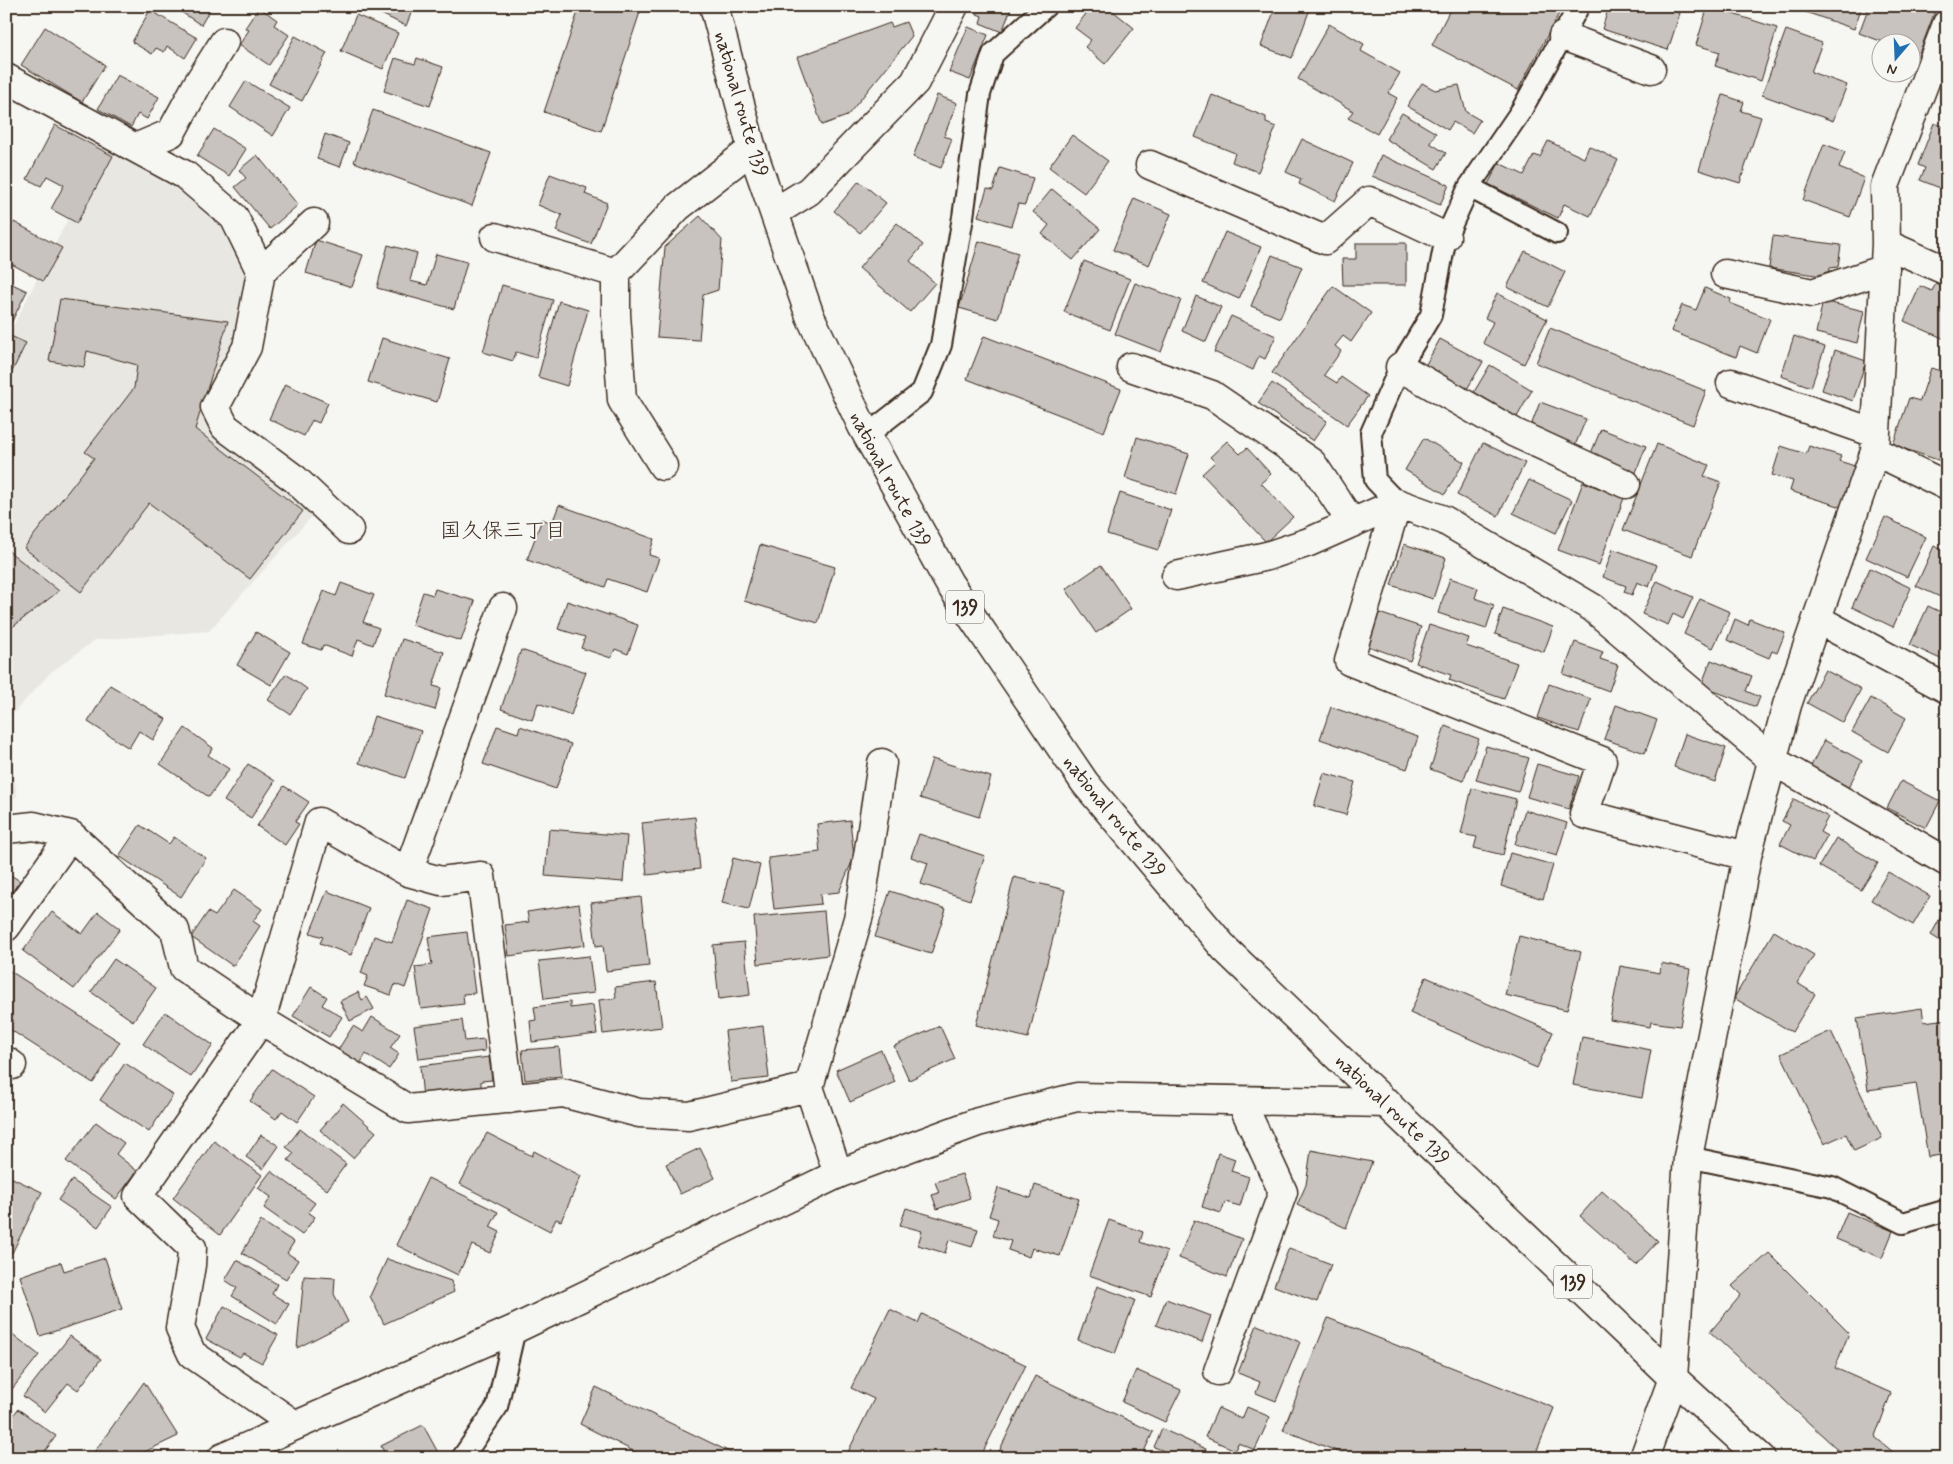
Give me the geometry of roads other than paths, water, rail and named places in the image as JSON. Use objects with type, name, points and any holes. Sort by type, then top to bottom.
[{"type":"main road","name":"national route 139","points":[[714,6],[752,148],[810,316],[867,435],[949,584],[1085,783],[1225,949],[1388,1103],[1672,1378],[1761,1458]]},
{"type":"main road","points":[[775,212],[809,191],[915,82],[954,6]]},
{"type":"main road","points":[[1644,1458],[1672,1378],[1688,1157],[1747,856],[1786,704],[1817,619],[1875,442],[1885,256],[1886,186],[1947,24]]},
{"type":"main road","points":[[1563,36],[1652,68]]},
{"type":"main road","points":[[138,147],[171,132],[224,42]]},
{"type":"main road","points":[[6,78],[138,147],[185,174],[234,217],[261,272]]},
{"type":"main road","points":[[663,466],[622,400],[616,314],[616,273],[678,207],[752,148]]},
{"type":"main road","points":[[1150,166],[1324,240],[1369,201],[1446,236]]},
{"type":"main road","points":[[314,223],[261,272],[247,347],[216,406],[224,427],[295,479],[350,530]]},
{"type":"main road","points":[[495,237],[616,273]]},
{"type":"main road","points":[[1725,274],[1812,293],[1885,256],[1947,271]]},
{"type":"main road","points":[[1131,367],[1212,395],[1312,463],[1352,523]]},
{"type":"main road","points":[[1400,367],[1515,433],[1626,484]]},
{"type":"main road","points":[[1731,383],[1875,442],[1947,486]]},
{"type":"main road","points":[[1397,503],[1349,661],[1602,761],[1584,814],[1747,856]]},
{"type":"main road","points":[[1176,576],[1267,556],[1309,542],[1397,503],[1444,520],[1593,608],[1772,760],[1947,862]]},
{"type":"main road","points":[[408,872],[502,608]]},
{"type":"main road","points":[[1817,619],[1947,689]]},
{"type":"main road","points":[[838,1174],[809,1086],[859,915],[882,763]]},
{"type":"main road","points":[[295,1425],[192,1354],[180,1328],[191,1265],[192,1248],[138,1196],[261,1020],[319,822],[408,872],[442,882],[481,876],[510,1099]]},
{"type":"main road","points":[[6,830],[34,826],[71,835],[175,930],[184,968],[261,1020],[408,1109],[563,1093],[639,1113],[689,1116],[809,1086]]},
{"type":"main road","points":[[6,926],[71,835]]},
{"type":"main road","points":[[222,1458],[515,1329],[838,1174],[978,1122],[1077,1097],[1388,1103]]},
{"type":"main road","points":[[1218,1370],[1282,1192],[1241,1101]]},
{"type":"lane","points":[[867,435],[922,392],[941,345],[963,217],[980,94],[990,62],[993,54],[1046,6]]},
{"type":"lane","points":[[1397,503],[1375,480],[1371,433],[1400,367],[1431,315],[1446,236],[1469,187],[1521,111],[1579,6]]},
{"type":"lane","points":[[1469,187],[1556,232]]},
{"type":"lane","points":[[1688,1157],[1832,1187],[1903,1223],[1947,1210]]},
{"type":"lane","points":[[462,1458],[497,1407],[515,1329]]},
{"type":"district","name":"国久保三丁目","points":[[503,530]]}]
